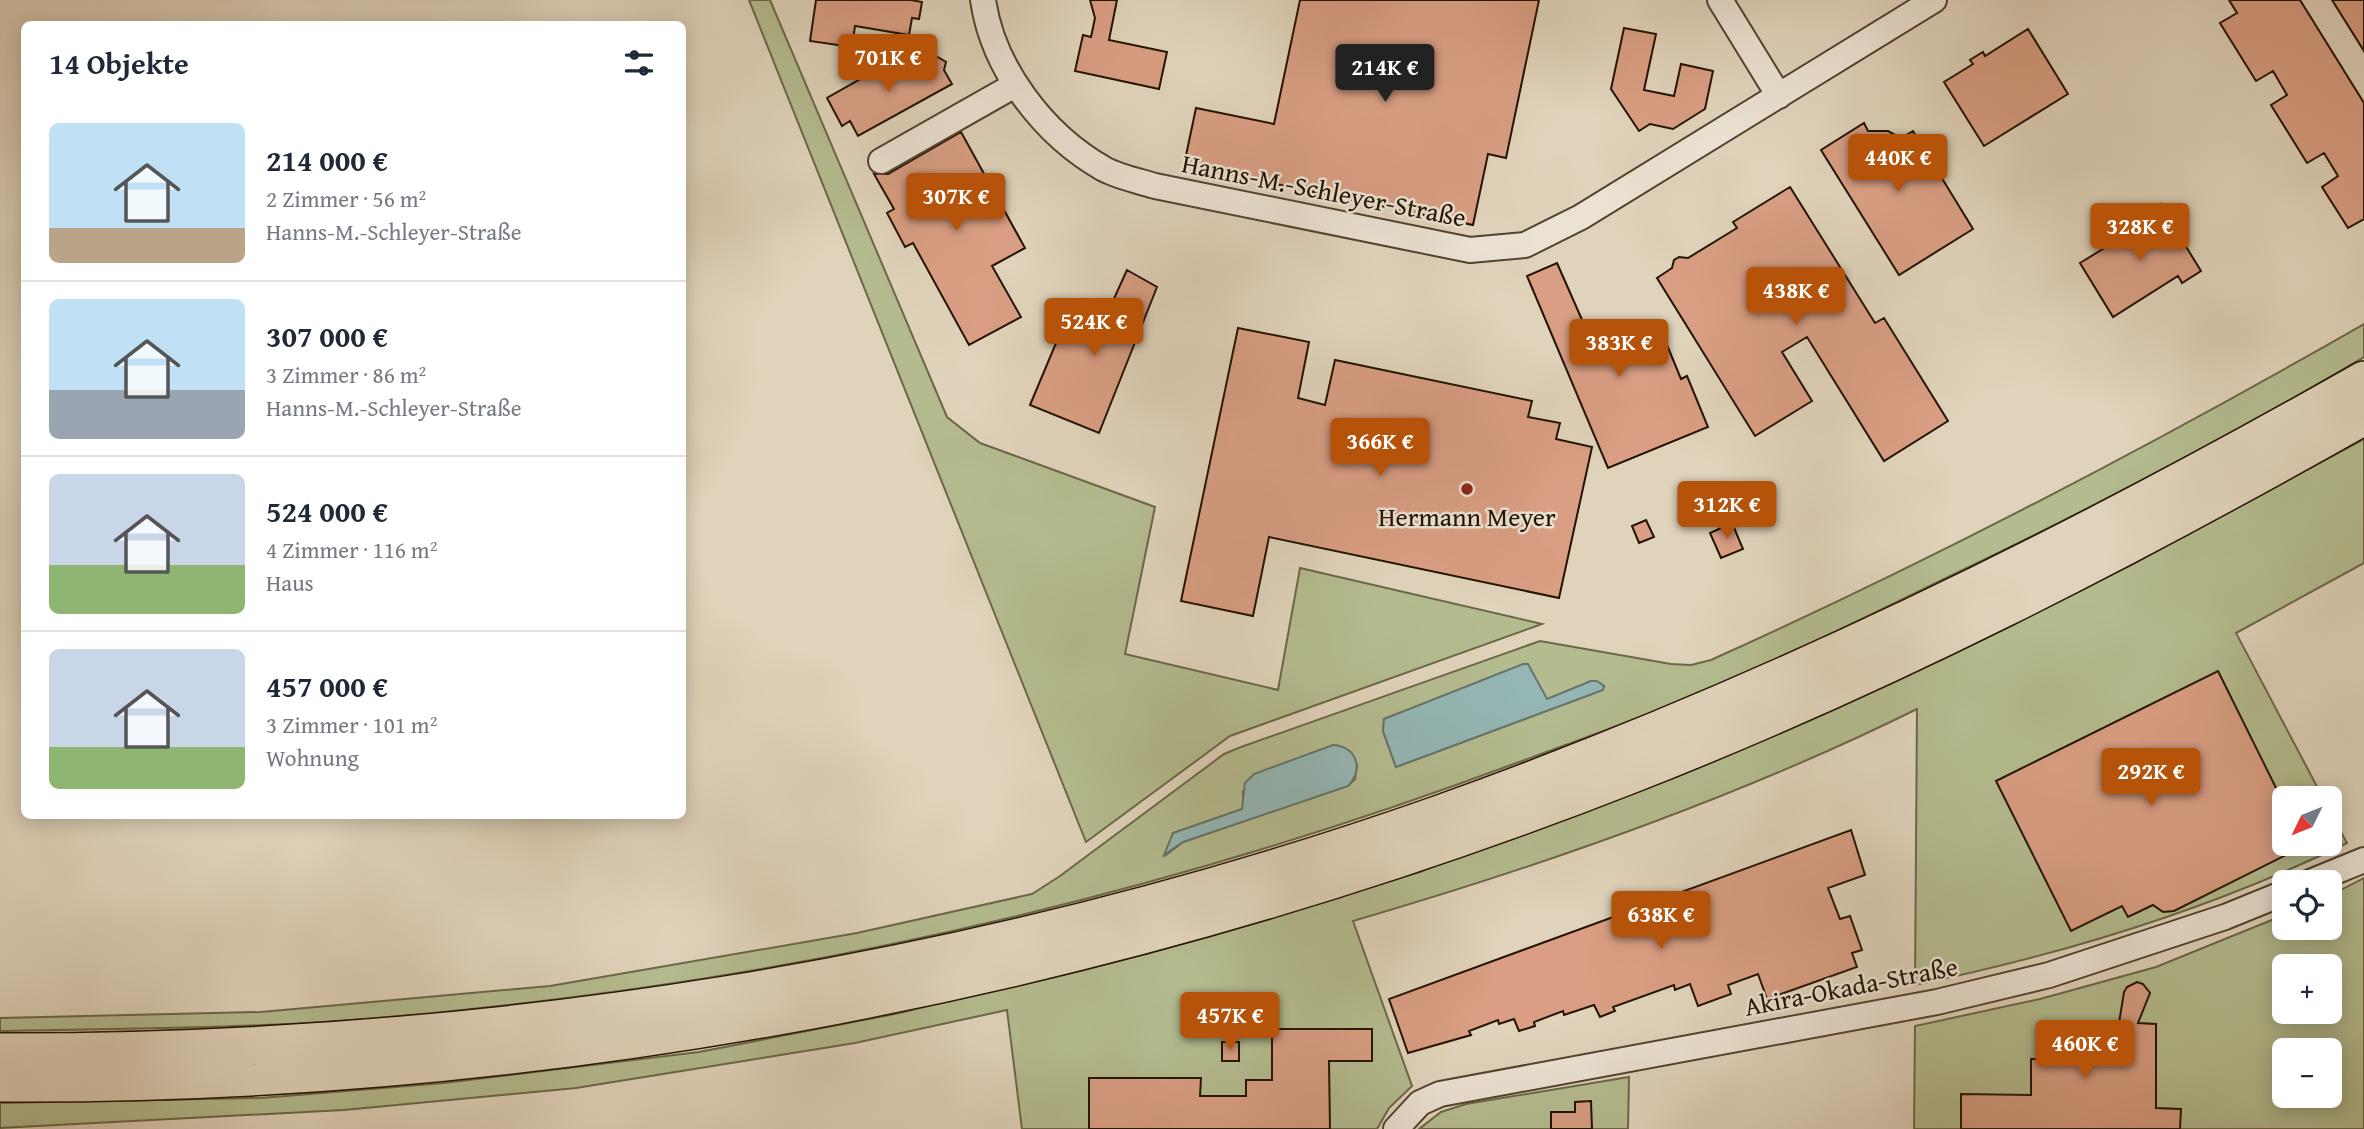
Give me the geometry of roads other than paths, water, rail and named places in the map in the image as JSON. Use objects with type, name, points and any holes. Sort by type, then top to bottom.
[{"type":"highway","points":[[0,1052],[270,1045],[447,1032],[599,1014],[869,969],[1064,925],[1194,891],[1434,815],[1610,750],[1741,696],[2048,551],[2364,380]]},
{"type":"highway","points":[[0,1083],[141,1082],[318,1073],[472,1060],[612,1043],[888,997],[1021,967],[1185,925],[1444,844],[1735,732],[2033,593],[2364,416]]},
{"type":"street","name":"Hanns-M.-Schleyer-Straße","points":[[982,0],[985,19],[1014,85],[1062,140],[1106,170],[1155,187],[1470,250],[1525,245],[1570,223],[1934,0]]},
{"type":"street","points":[[1720,0],[1779,96]]},
{"type":"street","points":[[881,161],[1014,85]]},
{"type":"street","points":[[2339,870],[2364,860]]},
{"type":"street","name":"Akira-Okada-Straße","points":[[1396,1129],[1420,1103],[1440,1094],[1937,1002],[2049,975],[2225,917],[2272,898]]},
{"type":"water","points":[[1528,664],[1547,699],[1591,681],[1597,681],[1604,686],[1603,690],[1396,767],[1383,731],[1384,719]]},
{"type":"water","points":[[1333,745],[1348,750],[1356,760],[1356,773],[1348,786],[1183,842],[1164,855],[1173,833],[1242,809],[1245,783],[1254,774]]},
{"type":"place","name":"Hermann Meyer","points":[[1467,489]]}]
